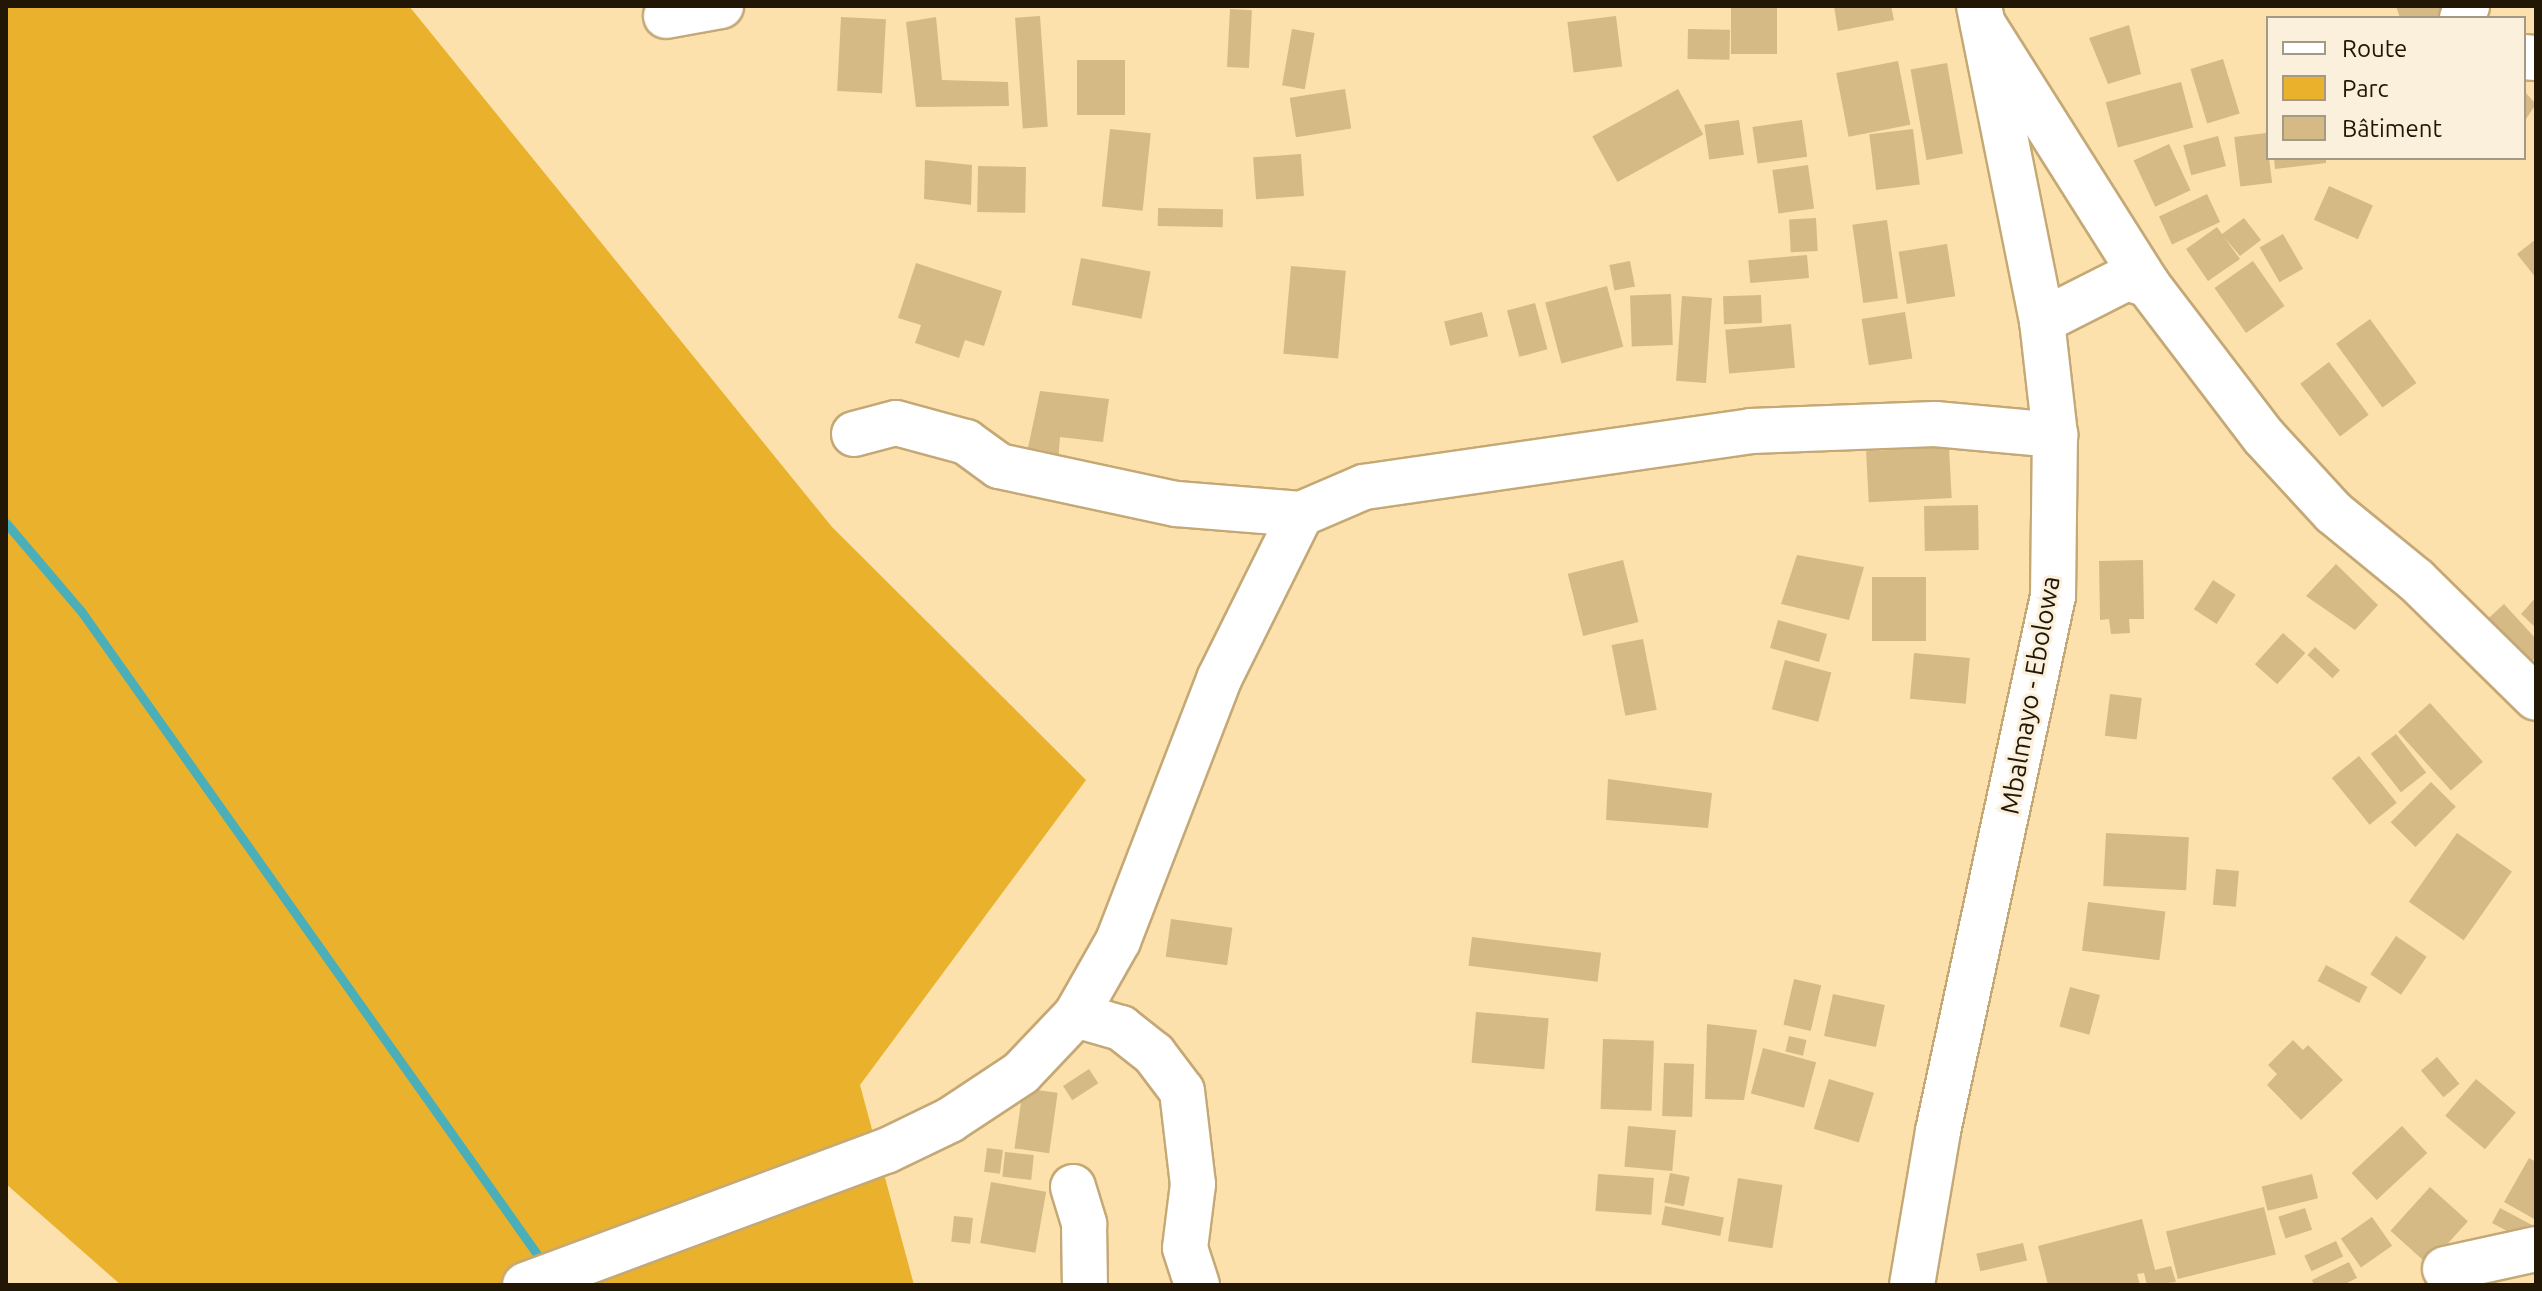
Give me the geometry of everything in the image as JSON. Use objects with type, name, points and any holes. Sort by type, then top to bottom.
[{"type":"main road","points":[[666,16],[721,6]]},
{"type":"main road","points":[[1981,15],[2148,285],[2264,437],[2334,513],[2416,580],[2536,698]]},
{"type":"main road","name":"Mbalmayo - Ebolowa","points":[[1912,1285],[1938,1131],[2053,596],[2055,435],[2042,321],[1981,15]]},
{"type":"main road","points":[[2042,321],[2127,278],[2148,285]]},
{"type":"main road","points":[[854,434],[896,423],[966,442],[999,466],[1177,504],[1301,514],[1364,487],[1751,431],[1935,424],[2055,435]]},
{"type":"main road","points":[[525,1285],[886,1151],[950,1120],[1021,1073],[1076,1015],[1118,941],[1219,679],[1301,514]]},
{"type":"main road","points":[[1076,1015],[1121,1028],[1154,1054],[1182,1091],[1193,1184],[1185,1248],[1197,1285]]},
{"type":"main road","points":[[1073,1187],[1084,1224],[1085,1285]]},
{"type":"main road","points":[[2445,1269],[2536,1249]]},
{"type":"green space","points":[[6,6],[409,6],[832,527],[1086,780],[860,1085],[914,1285],[121,1285],[6,1184]]},
{"type":"building","points":[[1731,6],[1777,6],[1777,54],[1731,54]]},
{"type":"building","points":[[1834,6],[1891,6],[1894,20],[1838,31]]},
{"type":"building","points":[[2396,6],[2449,6],[2452,16],[2399,16]]},
{"type":"building","points":[[1230,9],[1252,10],[1249,68],[1227,67]]},
{"type":"building","points":[[1040,16],[1048,127],[1023,128],[1015,18]]},
{"type":"building","points":[[1616,16],[1622,67],[1574,73],[1567,22]]},
{"type":"building","points":[[841,17],[886,19],[882,93],[837,91]]},
{"type":"building","points":[[936,17],[942,80],[1008,82],[1009,106],[916,107],[906,22]]},
{"type":"building","points":[[2129,25],[2141,74],[2108,84],[2089,38]]},
{"type":"building","points":[[1292,29],[1315,33],[1305,89],[1282,85]]},
{"type":"building","points":[[1688,29],[1730,30],[1729,60],[1687,59]]},
{"type":"building","points":[[2223,59],[2240,114],[2207,123],[2190,69]]},
{"type":"building","points":[[1077,60],[1125,60],[1125,115],[1077,115]]},
{"type":"building","points":[[1898,61],[1910,125],[1849,137],[1836,73]]},
{"type":"building","points":[[1947,63],[1963,154],[1927,160],[1911,69]]},
{"type":"building","points":[[2181,82],[2193,127],[2118,148],[2106,102]]},
{"type":"building","points":[[1345,89],[1351,129],[1296,137],[1290,98]]},
{"type":"building","points":[[1678,89],[1703,134],[1617,182],[1592,137]]},
{"type":"building","points":[[2526,93],[2536,104],[2526,119]]},
{"type":"building","points":[[1739,120],[1744,155],[1709,160],[1704,125]]},
{"type":"building","points":[[1802,120],[1807,157],[1758,164],[1752,127]]},
{"type":"building","points":[[1110,129],[1151,133],[1143,211],[1102,207]]},
{"type":"building","points":[[1913,129],[1920,185],[1876,190],[1869,134]]},
{"type":"building","points":[[2266,133],[2266,160],[2269,160],[2272,183],[2240,187],[2234,137]]},
{"type":"building","points":[[2218,136],[2226,166],[2191,175],[2183,145]]},
{"type":"building","points":[[2169,144],[2191,190],[2155,207],[2134,160]]},
{"type":"building","points":[[1301,154],[1304,196],[1256,199],[1253,157]]},
{"type":"building","points":[[925,160],[972,165],[971,205],[924,199]]},
{"type":"building","points":[[2274,160],[2326,160],[2326,163],[2275,169]]},
{"type":"building","points":[[1808,165],[1814,209],[1778,214],[1772,170]]},
{"type":"building","points":[[978,166],[1026,167],[1025,213],[977,212]]},
{"type":"building","points":[[2329,186],[2373,206],[2358,239],[2314,220]]},
{"type":"building","points":[[2207,194],[2220,222],[2172,244],[2159,216]]},
{"type":"building","points":[[1158,208],[1223,209],[1223,227],[1158,226]]},
{"type":"building","points":[[1816,218],[1818,251],[1791,252],[1789,219]]},
{"type":"building","points":[[2244,218],[2261,240],[2240,256],[2224,237],[2240,259],[2208,281],[2186,249],[2217,227],[2222,234]]},
{"type":"building","points":[[1887,220],[1898,298],[1863,303],[1852,225]]},
{"type":"building","points":[[2283,234],[2303,269],[2280,282],[2260,248]]},
{"type":"building","points":[[2536,239],[2536,278],[2517,254]]},
{"type":"building","points":[[1947,244],[1955,296],[1907,304],[1899,252]]},
{"type":"building","points":[[1807,255],[1809,278],[1750,283],[1748,260]]},
{"type":"building","points":[[1081,258],[1151,272],[1142,319],[1072,305]]},
{"type":"building","points":[[1630,261],[1635,287],[1614,291],[1609,265]]},
{"type":"building","points":[[2253,261],[2285,306],[2246,333],[2214,288]]},
{"type":"building","points":[[916,263],[1002,291],[984,346],[965,340],[959,358],[915,343],[921,325],[898,318]]},
{"type":"building","points":[[1291,266],[1346,271],[1338,358],[1283,354]]},
{"type":"building","points":[[1607,286],[1623,347],[1561,363],[1545,303]]},
{"type":"building","points":[[1671,294],[1673,345],[1632,346],[1630,295]]},
{"type":"building","points":[[1761,295],[1762,323],[1724,324],[1723,296]]},
{"type":"building","points":[[1682,296],[1712,298],[1706,383],[1676,381]]},
{"type":"building","points":[[1535,303],[1547,349],[1519,357],[1507,311]]},
{"type":"building","points":[[1482,312],[1488,336],[1450,346],[1444,321]]},
{"type":"building","points":[[1905,312],[1912,358],[1869,365],[1862,319]]},
{"type":"building","points":[[2370,319],[2416,383],[2382,408],[2336,344]]},
{"type":"building","points":[[1791,324],[1795,368],[1729,374],[1725,330]]},
{"type":"building","points":[[2329,362],[2369,415],[2340,436],[2300,384]]},
{"type":"building","points":[[1040,391],[1109,399],[1103,442],[1060,437],[1058,463],[1025,462]]},
{"type":"building","points":[[1949,447],[1952,498],[1869,502],[1866,451]]},
{"type":"building","points":[[1978,505],[1979,550],[1925,551],[1924,506]]},
{"type":"building","points":[[1797,555],[1864,567],[1849,620],[1781,604]]},
{"type":"building","points":[[1623,560],[1638,622],[1583,636],[1568,574]]},
{"type":"building","points":[[2143,560],[2144,619],[2129,619],[2130,633],[2111,634],[2109,619],[2100,620],[2099,561]]},
{"type":"building","points":[[2336,564],[2378,605],[2355,630],[2306,596]]},
{"type":"building","points":[[1872,577],[1926,577],[1926,641],[1872,641]]},
{"type":"building","points":[[2213,580],[2236,595],[2217,624],[2194,609]]},
{"type":"building","points":[[2536,597],[2536,628],[2521,614]]},
{"type":"building","points":[[2504,604],[2536,639],[2536,657],[2522,670],[2481,625]]},
{"type":"building","points":[[1778,620],[1827,634],[1819,662],[1770,648]]},
{"type":"building","points":[[2283,633],[2305,653],[2277,684],[2255,664]]},
{"type":"building","points":[[1643,639],[1657,710],[1625,716],[1612,645]]},
{"type":"building","points":[[2315,647],[2340,670],[2332,678],[2307,655]]},
{"type":"building","points":[[1914,653],[1970,658],[1966,704],[1910,699]]},
{"type":"building","points":[[1785,660],[1831,672],[1818,722],[1772,709]]},
{"type":"building","points":[[2110,694],[2142,698],[2137,740],[2105,736]]},
{"type":"building","points":[[2430,703],[2483,762],[2451,790],[2398,732]]},
{"type":"building","points":[[2396,734],[2426,773],[2401,792],[2371,754]]},
{"type":"building","points":[[2359,756],[2397,803],[2370,825],[2332,778]]},
{"type":"building","points":[[1608,779],[1712,793],[1708,828],[1606,820]]},
{"type":"building","points":[[2431,782],[2456,807],[2415,847],[2391,822]]},
{"type":"building","points":[[2106,833],[2189,837],[2186,890],[2103,886]]},
{"type":"building","points":[[2457,833],[2512,871],[2464,940],[2409,902]]},
{"type":"building","points":[[2216,869],[2239,871],[2236,907],[2213,905]]},
{"type":"building","points":[[2088,902],[2165,912],[2159,960],[2082,951]]},
{"type":"building","points":[[1171,919],[1232,928],[1227,965],[1166,957]]},
{"type":"building","points":[[2396,936],[2427,957],[2401,995],[2370,974]]},
{"type":"building","points":[[1472,937],[1601,953],[1597,982],[1468,966]]},
{"type":"building","points":[[2326,965],[2367,987],[2359,1003],[2318,981]]},
{"type":"building","points":[[1794,979],[1821,985],[1811,1031],[1783,1025]]},
{"type":"building","points":[[2070,987],[2100,995],[2089,1035],[2059,1027]]},
{"type":"building","points":[[1833,994],[1885,1005],[1876,1047],[1824,1036]]},
{"type":"building","points":[[1476,1012],[1549,1018],[1544,1069],[1472,1063]]},
{"type":"building","points":[[1707,1024],[1757,1030],[1744,1100],[1705,1099]]},
{"type":"building","points":[[1789,1036],[1807,1040],[1803,1056],[1785,1052]]},
{"type":"building","points":[[1603,1039],[1654,1041],[1652,1111],[1601,1109]]},
{"type":"building","points":[[2293,1040],[2303,1050],[2308,1045],[2343,1080],[2301,1120],[2267,1085],[2277,1074],[2268,1065]]},
{"type":"building","points":[[1763,1048],[1816,1062],[1804,1108],[1751,1093]]},
{"type":"building","points":[[2437,1057],[2459,1084],[2443,1097],[2421,1070]]},
{"type":"building","points":[[1664,1063],[1694,1064],[1692,1117],[1662,1116]]},
{"type":"building","points":[[1089,1069],[1098,1083],[1072,1100],[1063,1086]]},
{"type":"building","points":[[1829,1079],[1874,1093],[1859,1142],[1814,1129]]},
{"type":"building","points":[[2476,1079],[2516,1112],[2485,1149],[2445,1116]]},
{"type":"building","points":[[1023,1088],[1058,1093],[1049,1153],[1015,1148]]},
{"type":"building","points":[[1628,1126],[1676,1130],[1672,1171],[1624,1167]]},
{"type":"building","points":[[2402,1126],[2427,1153],[2377,1200],[2352,1173]]},
{"type":"building","points":[[987,1148],[1003,1150],[1000,1174],[984,1172]]},
{"type":"building","points":[[1005,1152],[1034,1155],[1031,1180],[1002,1177]]},
{"type":"building","points":[[2529,1158],[2536,1162],[2536,1220],[2504,1202]]},
{"type":"building","points":[[1670,1173],[1690,1177],[1684,1206],[1664,1202]]},
{"type":"building","points":[[1598,1174],[1654,1178],[1651,1215],[1595,1211]]},
{"type":"building","points":[[2312,1174],[2318,1198],[2268,1211],[2262,1187]]},
{"type":"building","points":[[1738,1178],[1782,1185],[1772,1248],[1728,1241]]},
{"type":"building","points":[[991,1182],[1046,1192],[1035,1253],[980,1243]]},
{"type":"building","points":[[2430,1187],[2468,1221],[2428,1265],[2391,1231]]},
{"type":"building","points":[[1665,1206],[1724,1217],[1720,1236],[1661,1225]]},
{"type":"building","points":[[2264,1207],[2276,1255],[2178,1279],[2166,1231]]},
{"type":"building","points":[[2305,1208],[2312,1230],[2285,1239],[2278,1217]]},
{"type":"building","points":[[2500,1208],[2536,1227],[2528,1242],[2492,1223]]},
{"type":"building","points":[[954,1216],[973,1218],[970,1244],[951,1242]]},
{"type":"building","points":[[2372,1217],[2392,1246],[2361,1267],[2341,1239]]},
{"type":"building","points":[[2142,1219],[2155,1270],[2171,1266],[2176,1282],[2147,1285],[2144,1273],[2137,1274],[2140,1285],[2048,1285],[2038,1246]]},
{"type":"building","points":[[2336,1241],[2343,1256],[2311,1271],[2304,1256]]},
{"type":"building","points":[[2023,1243],[2027,1261],[1980,1271],[1976,1254]]},
{"type":"building","points":[[2349,1262],[2357,1278],[2343,1285],[2314,1285],[2312,1280]]},
{"type":"waterway","points":[[6,523],[81,611],[544,1264]]}]
